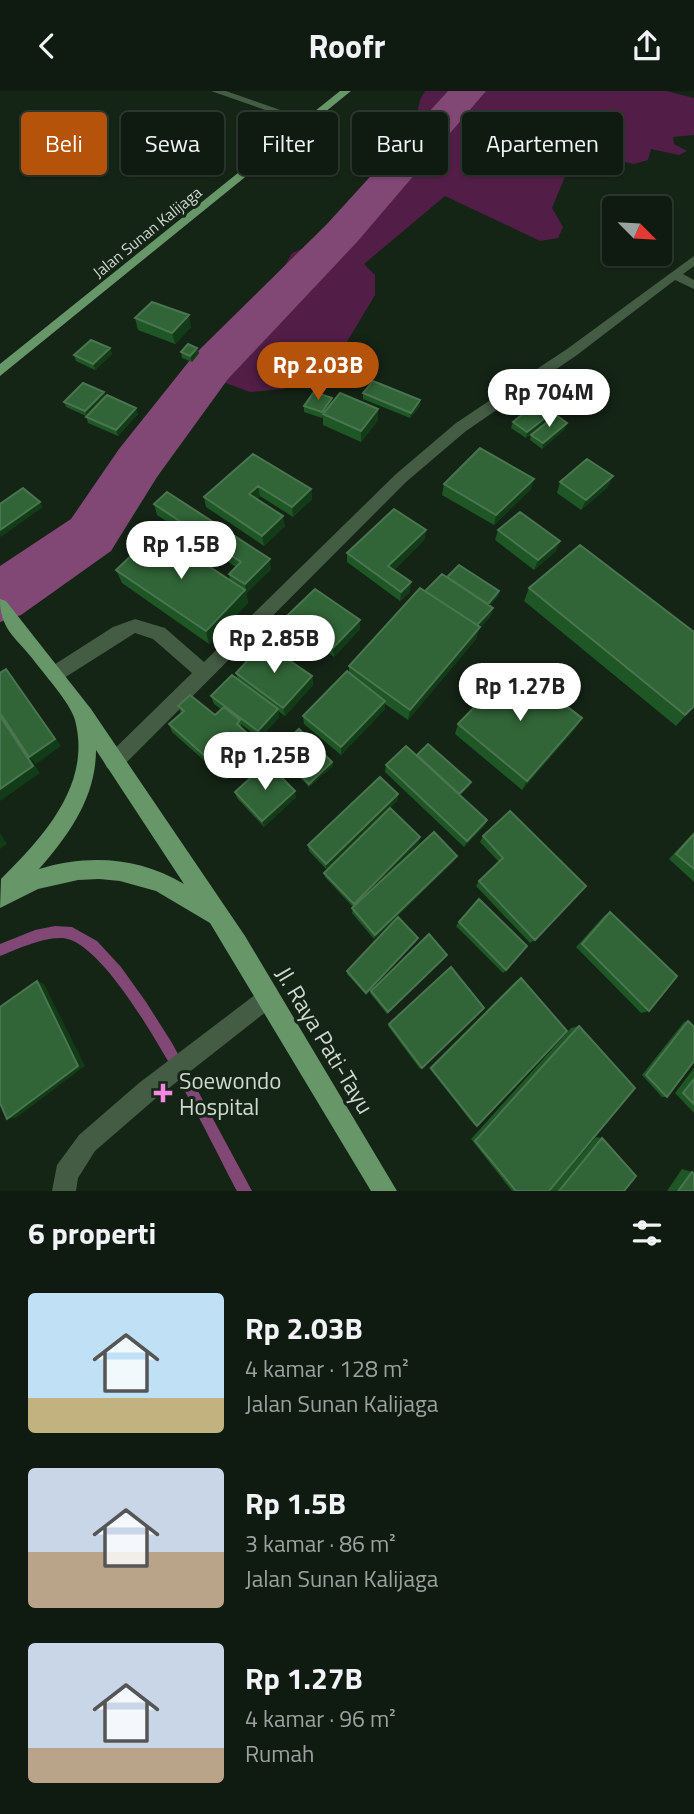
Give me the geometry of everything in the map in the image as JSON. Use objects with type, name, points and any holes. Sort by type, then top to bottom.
[{"type":"main road","name":"Jalan Sunan Kalijaga","points":[[321,112],[346,91]]},
{"type":"main road","name":"Jalan Sunan Kalijaga","points":[[0,371],[243,175]]},
{"type":"main road","name":"Jl. Raya Pati-Tayu","points":[[0,606],[84,715],[218,916],[385,1191]]},
{"type":"main road","points":[[0,896],[54,836],[82,784],[86,760],[84,715]]},
{"type":"main road","points":[[0,896],[23,882],[70,869],[117,870],[160,882],[218,916]]},
{"type":"street","points":[[216,91],[279,112]]},
{"type":"street","points":[[114,762],[401,478],[441,444],[694,261]]},
{"type":"street","points":[[675,275],[694,285]]},
{"type":"street","points":[[55,674],[119,632],[135,626],[159,633],[205,674]]},
{"type":"street","points":[[64,1191],[66,1174],[87,1143],[147,1091],[268,996]]},
{"type":"shaded area","points":[[425,91],[666,91],[694,98],[694,135],[673,137],[674,144],[687,151],[679,155],[651,149],[648,160],[634,164],[623,162],[623,112],[462,112],[462,175],[566,175],[552,208],[563,227],[558,238],[540,241],[445,196],[364,264],[375,275],[375,295],[342,350],[313,376],[284,389],[250,392],[196,372],[275,283],[292,253],[363,223],[401,184],[403,175],[448,175],[448,112],[417,112]]},
{"type":"building","points":[[152,302],[189,315],[172,333],[135,318]]},
{"type":"building","points":[[91,340],[110,348],[93,364],[74,355]]},
{"type":"building","points":[[188,344],[197,348],[190,356],[181,352]]},
{"type":"building","points":[[373,381],[420,400],[411,413],[363,393]]},
{"type":"building","points":[[83,383],[104,392],[85,411],[64,402]]},
{"type":"building","points":[[314,392],[332,398],[322,412],[304,406]]},
{"type":"building","points":[[340,393],[378,409],[361,431],[323,414]]},
{"type":"building","points":[[107,395],[136,408],[116,430],[86,417]]},
{"type":"building","points":[[535,404],[550,414],[527,432],[513,422]]},
{"type":"building","points":[[556,415],[567,423],[543,443],[531,435]]},
{"type":"building","points":[[480,448],[534,479],[496,515],[444,484]]},
{"type":"building","points":[[253,454],[311,489],[292,507],[258,486],[249,494],[283,516],[262,536],[204,497]]},
{"type":"building","points":[[587,459],[613,476],[586,500],[560,482]]},
{"type":"building","points":[[23,488],[40,502],[0,530],[0,504]]},
{"type":"building","points":[[167,492],[270,559],[245,584],[229,574],[241,562],[154,504]]},
{"type":"building","points":[[394,509],[426,530],[388,566],[411,582],[401,592],[347,553]]},
{"type":"building","points":[[520,512],[560,541],[538,560],[498,530]]},
{"type":"building","points":[[156,532],[245,590],[206,631],[116,570]]},
{"type":"building","points":[[580,545],[694,632],[694,706],[685,715],[529,588]]},
{"type":"building","points":[[459,565],[499,591],[488,604],[447,577]]},
{"type":"building","points":[[442,574],[493,608],[477,625],[425,591]]},
{"type":"building","points":[[420,588],[480,627],[410,710],[349,666]]},
{"type":"building","points":[[315,589],[360,620],[333,648],[288,615]]},
{"type":"building","points":[[264,643],[312,676],[283,708],[236,673]]},
{"type":"building","points":[[514,666],[582,718],[527,781],[458,724]]},
{"type":"building","points":[[6,669],[55,739],[29,757],[0,713],[0,673]]},
{"type":"building","points":[[347,671],[385,701],[341,747],[303,716]]},
{"type":"building","points":[[232,675],[278,709],[258,731],[211,696]]},
{"type":"building","points":[[190,695],[215,715],[224,707],[240,720],[237,724],[247,733],[233,747],[242,754],[224,773],[169,724],[184,711],[178,706]]},
{"type":"building","points":[[0,716],[33,766],[0,789]]},
{"type":"building","points":[[299,729],[332,762],[309,784],[276,750]]},
{"type":"building","points":[[428,744],[471,782],[459,794],[417,755]]},
{"type":"building","points":[[406,746],[487,820],[467,841],[386,765]]},
{"type":"building","points":[[267,763],[295,791],[262,821],[235,792]]},
{"type":"building","points":[[380,777],[398,794],[326,864],[308,845]]},
{"type":"building","points":[[390,808],[420,837],[354,904],[324,873]]},
{"type":"building","points":[[510,811],[586,886],[535,940],[479,881],[503,858],[483,836]]},
{"type":"building","points":[[434,832],[457,856],[375,935],[352,908]]},
{"type":"building","points":[[694,834],[694,869],[676,854]]},
{"type":"building","points":[[479,899],[527,946],[506,970],[459,922]]},
{"type":"building","points":[[610,912],[677,976],[649,1011],[582,944]]},
{"type":"building","points":[[398,917],[418,938],[366,993],[347,971]]},
{"type":"building","points":[[429,934],[447,955],[388,1012],[371,991]]},
{"type":"building","points":[[451,967],[484,1008],[422,1068],[389,1024]]},
{"type":"building","points":[[521,978],[567,1031],[477,1126],[431,1068]]},
{"type":"building","points":[[37,981],[78,1066],[7,1119],[0,1103],[0,1007]]},
{"type":"building","points":[[688,1021],[694,1027],[694,1061],[667,1097],[646,1075]]},
{"type":"building","points":[[579,1026],[635,1088],[549,1191],[516,1191],[475,1141]]},
{"type":"building","points":[[694,1079],[694,1104],[683,1093]]},
{"type":"building","points":[[602,1138],[636,1176],[624,1191],[559,1191]]},
{"type":"building","points":[[692,1172],[694,1191],[678,1191]]},
{"type":"waterway","points":[[0,597],[91,535],[138,463],[211,367],[342,233],[468,91]]},
{"type":"waterway","points":[[0,950],[55,932],[72,933],[93,946],[117,972],[142,1007],[191,1090],[245,1191]]},
{"type":"place","name":"Soewondo Hospital","points":[[163,1093]]}]
